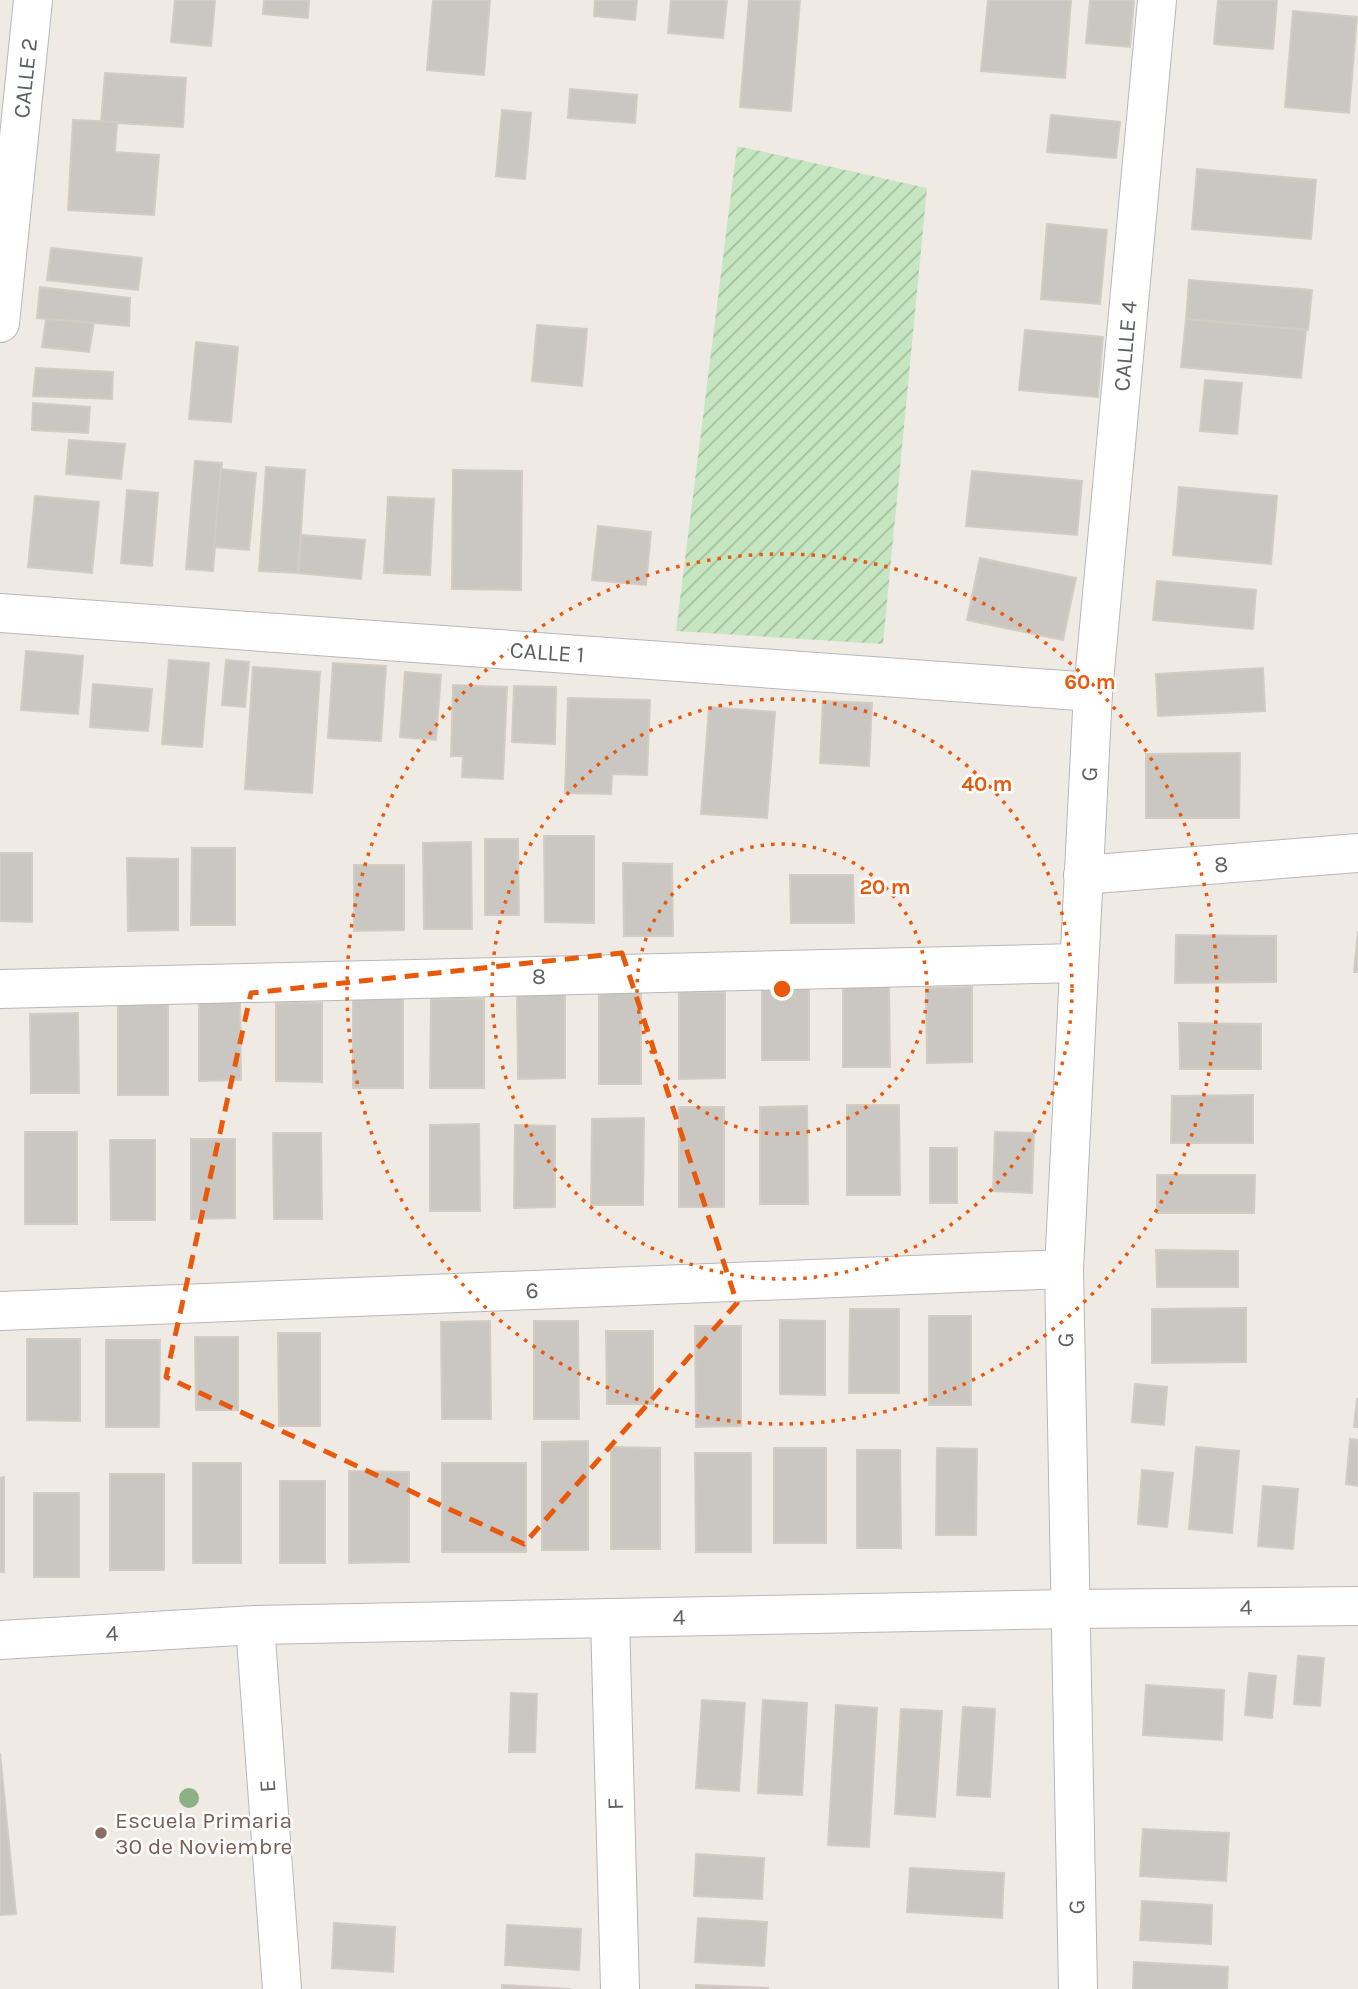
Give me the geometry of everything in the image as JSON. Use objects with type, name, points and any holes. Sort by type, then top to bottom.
[{"type":"street","name":"CALLE 2","points":[[0,323],[33,0]]},
{"type":"street","name":"CALLLE 4","points":[[1093,692],[1157,0]]},
{"type":"street","name":"CALLE 1","points":[[0,613],[1093,692]]},
{"type":"street","name":"G","points":[[1078,1989],[1064,1269],[1093,692]]},
{"type":"street","name":"8","points":[[1083,875],[1358,853]]},
{"type":"street","name":"8","points":[[0,989],[1078,963]]},
{"type":"street","name":"6","points":[[0,1311],[1064,1269]]},
{"type":"street","name":"4","points":[[0,1640],[255,1625],[1358,1606]]},
{"type":"street","name":"F","points":[[610,1619],[620,1989]]},
{"type":"street","name":"E","points":[[255,1625],[282,1989]]},
{"type":"highlighted area","points":[[622,953],[737,1303],[524,1544],[166,1377],[251,993]]},
{"type":"green space","points":[[737,146],[927,188],[883,644],[676,631]]},
{"type":"building","points":[[175,0],[215,0],[211,46],[171,42]]},
{"type":"building","points":[[264,0],[309,0],[308,18],[263,14]]},
{"type":"building","points":[[433,0],[490,0],[484,75],[427,70]]},
{"type":"building","points":[[595,0],[637,0],[635,20],[594,16]]},
{"type":"building","points":[[671,0],[727,0],[723,38],[668,33]]},
{"type":"building","points":[[749,0],[800,0],[791,111],[740,107]]},
{"type":"building","points":[[988,0],[1071,0],[1065,78],[981,71]]},
{"type":"building","points":[[1090,0],[1134,0],[1130,47],[1086,43]]},
{"type":"building","points":[[1218,0],[1277,0],[1273,49],[1214,44]]},
{"type":"building","points":[[1293,11],[1357,17],[1349,113],[1285,107]]},
{"type":"building","points":[[105,73],[186,78],[183,127],[101,122]]},
{"type":"building","points":[[570,89],[637,95],[635,123],[568,118]]},
{"type":"building","points":[[502,110],[531,113],[525,179],[496,176]]},
{"type":"building","points":[[1051,115],[1120,122],[1116,158],[1047,152]]},
{"type":"building","points":[[73,120],[117,122],[115,152],[159,155],[154,215],[68,210]]},
{"type":"building","points":[[1197,169],[1316,180],[1311,239],[1192,229]]},
{"type":"building","points":[[1047,224],[1107,230],[1100,304],[1041,299]]},
{"type":"building","points":[[51,248],[142,258],[138,290],[47,280]]},
{"type":"building","points":[[1189,280],[1312,290],[1308,330],[1186,319]]},
{"type":"building","points":[[40,287],[130,298],[129,326],[37,318]]},
{"type":"building","points":[[46,319],[94,323],[89,352],[42,347]]},
{"type":"building","points":[[1186,319],[1306,330],[1301,378],[1181,367]]},
{"type":"building","points":[[537,325],[587,329],[582,386],[532,381]]},
{"type":"building","points":[[1025,330],[1103,337],[1098,397],[1019,390]]},
{"type":"building","points":[[196,342],[238,347],[231,422],[189,419]]},
{"type":"building","points":[[36,368],[113,372],[112,399],[33,396]]},
{"type":"building","points":[[1205,380],[1242,383],[1237,434],[1200,431]]},
{"type":"building","points":[[33,403],[90,407],[88,433],[32,430]]},
{"type":"building","points":[[69,440],[125,444],[121,479],[66,474]]},
{"type":"building","points":[[195,461],[222,463],[213,571],[186,569]]},
{"type":"building","points":[[266,467],[305,470],[298,573],[259,571]]},
{"type":"building","points":[[221,469],[256,473],[249,550],[214,547]]},
{"type":"building","points":[[453,470],[522,471],[521,590],[452,589]]},
{"type":"building","points":[[972,471],[1082,481],[1077,535],[966,526]]},
{"type":"building","points":[[1179,487],[1277,496],[1271,564],[1173,555]]},
{"type":"building","points":[[127,490],[158,493],[152,566],[121,563]]},
{"type":"building","points":[[35,496],[99,502],[92,573],[28,567]]},
{"type":"building","points":[[388,497],[434,499],[430,575],[384,573]]},
{"type":"building","points":[[598,526],[651,532],[646,585],[592,580]]},
{"type":"building","points":[[301,535],[365,540],[361,579],[298,573]]},
{"type":"building","points":[[980,558],[1076,578],[1063,640],[967,620]]},
{"type":"building","points":[[1157,581],[1256,590],[1253,629],[1153,620]]},
{"type":"building","points":[[26,651],[83,656],[78,714],[21,710]]},
{"type":"building","points":[[169,660],[209,663],[202,747],[162,744]]},
{"type":"building","points":[[226,660],[249,662],[245,707],[222,705]]},
{"type":"building","points":[[333,663],[386,666],[381,741],[328,738]]},
{"type":"building","points":[[253,667],[320,672],[312,793],[245,789]]},
{"type":"building","points":[[1263,668],[1265,711],[1158,716],[1156,674]]},
{"type":"building","points":[[405,672],[441,675],[436,740],[400,737]]},
{"type":"building","points":[[93,684],[152,689],[148,731],[90,727]]},
{"type":"building","points":[[453,685],[507,687],[503,779],[462,777],[463,756],[451,756]]},
{"type":"building","points":[[514,686],[556,687],[555,744],[512,742]]},
{"type":"building","points":[[568,698],[650,700],[647,775],[612,774],[611,794],[565,793]]},
{"type":"building","points":[[823,701],[872,703],[869,766],[820,763]]},
{"type":"building","points":[[709,707],[775,712],[767,818],[701,814]]},
{"type":"building","points":[[1240,753],[1239,818],[1146,818],[1146,754]]},
{"type":"building","points":[[544,836],[594,836],[594,923],[545,922]]},
{"type":"building","points":[[485,839],[518,839],[519,915],[485,915]]},
{"type":"building","points":[[471,842],[472,929],[424,929],[423,843]]},
{"type":"building","points":[[192,848],[235,848],[235,925],[191,925]]},
{"type":"building","points":[[0,853],[32,853],[32,922],[0,921]]},
{"type":"building","points":[[127,858],[178,859],[178,930],[128,931]]},
{"type":"building","points":[[623,863],[672,864],[673,936],[624,936]]},
{"type":"building","points":[[354,865],[404,865],[404,930],[354,931]]},
{"type":"building","points":[[790,875],[853,875],[854,923],[791,923]]},
{"type":"building","points":[[1358,931],[1358,972],[1354,972]]},
{"type":"building","points":[[1176,935],[1276,936],[1276,982],[1175,983]]},
{"type":"building","points":[[843,983],[889,983],[890,1067],[843,1067]]},
{"type":"building","points":[[809,984],[809,1060],[762,1060],[762,985]]},
{"type":"building","points":[[972,987],[972,1062],[927,1063],[926,988]]},
{"type":"building","points":[[679,992],[725,992],[725,1078],[679,1079]]},
{"type":"building","points":[[353,993],[403,994],[403,1088],[353,1088]]},
{"type":"building","points":[[599,993],[641,993],[641,1084],[599,1084]]},
{"type":"building","points":[[565,994],[565,1078],[518,1079],[517,995]]},
{"type":"building","points":[[431,999],[484,999],[484,1088],[430,1088]]},
{"type":"building","points":[[199,1001],[240,1001],[241,1080],[199,1081]]},
{"type":"building","points":[[276,1003],[322,1003],[322,1082],[276,1081]]},
{"type":"building","points":[[118,1005],[168,1005],[168,1095],[118,1095]]},
{"type":"building","points":[[78,1013],[79,1093],[31,1093],[30,1014]]},
{"type":"building","points":[[1179,1023],[1261,1024],[1261,1069],[1180,1069]]},
{"type":"building","points":[[1253,1095],[1253,1143],[1171,1143],[1172,1096]]},
{"type":"building","points":[[847,1105],[899,1105],[900,1195],[847,1195]]},
{"type":"building","points":[[807,1106],[808,1204],[760,1204],[760,1107]]},
{"type":"building","points":[[679,1107],[724,1107],[724,1207],[679,1207]]},
{"type":"building","points":[[644,1118],[643,1205],[591,1205],[592,1119]]},
{"type":"building","points":[[479,1124],[480,1211],[430,1211],[430,1125]]},
{"type":"building","points":[[515,1125],[555,1126],[555,1207],[514,1208]]},
{"type":"building","points":[[25,1132],[77,1132],[77,1224],[25,1224]]},
{"type":"building","points":[[995,1132],[1034,1133],[1032,1193],[993,1191]]},
{"type":"building","points":[[273,1133],[321,1133],[322,1219],[274,1219]]},
{"type":"building","points":[[191,1139],[235,1139],[235,1218],[191,1219]]},
{"type":"building","points":[[110,1140],[155,1140],[155,1220],[111,1220]]},
{"type":"building","points":[[930,1148],[957,1148],[957,1203],[930,1203]]},
{"type":"building","points":[[1157,1175],[1255,1175],[1254,1213],[1157,1213]]},
{"type":"building","points":[[1156,1250],[1238,1251],[1238,1287],[1157,1287]]},
{"type":"building","points":[[1246,1308],[1246,1362],[1152,1363],[1152,1309]]},
{"type":"building","points":[[850,1309],[899,1309],[899,1393],[849,1393]]},
{"type":"building","points":[[929,1316],[971,1316],[971,1405],[929,1405]]},
{"type":"building","points":[[780,1320],[825,1321],[825,1395],[780,1394]]},
{"type":"building","points":[[490,1321],[491,1419],[442,1419],[441,1322]]},
{"type":"building","points":[[534,1321],[578,1321],[579,1419],[534,1419]]},
{"type":"building","points":[[695,1326],[741,1326],[741,1426],[696,1427]]},
{"type":"building","points":[[606,1331],[653,1331],[653,1404],[607,1404]]},
{"type":"building","points":[[278,1333],[320,1333],[320,1426],[279,1426]]},
{"type":"building","points":[[195,1337],[238,1337],[238,1410],[196,1410]]},
{"type":"building","points":[[27,1339],[80,1339],[80,1421],[27,1420]]},
{"type":"building","points":[[106,1340],[160,1340],[159,1427],[106,1427]]},
{"type":"building","points":[[1135,1384],[1167,1387],[1164,1425],[1132,1422]]},
{"type":"building","points":[[1357,1399],[1358,1427],[1354,1427]]},
{"type":"building","points":[[1350,1439],[1358,1440],[1358,1486],[1346,1484]]},
{"type":"building","points":[[588,1441],[588,1550],[542,1550],[542,1442]]},
{"type":"building","points":[[611,1447],[660,1448],[660,1549],[611,1549]]},
{"type":"building","points":[[1196,1447],[1239,1451],[1232,1533],[1189,1529]]},
{"type":"building","points":[[774,1448],[826,1448],[826,1543],[774,1543]]},
{"type":"building","points":[[937,1448],[977,1449],[976,1535],[936,1535]]},
{"type":"building","points":[[857,1450],[900,1450],[901,1548],[857,1548]]},
{"type":"building","points":[[695,1453],[751,1453],[751,1552],[696,1552]]},
{"type":"building","points":[[193,1463],[241,1463],[241,1563],[193,1563]]},
{"type":"building","points":[[442,1463],[526,1463],[526,1552],[442,1552]]},
{"type":"building","points":[[1142,1470],[1173,1473],[1167,1527],[1138,1524]]},
{"type":"building","points":[[349,1471],[409,1472],[409,1562],[349,1563]]},
{"type":"building","points":[[110,1474],[164,1474],[164,1570],[110,1570]]},
{"type":"building","points":[[4,1477],[4,1572],[0,1572],[0,1478]]},
{"type":"building","points":[[280,1481],[325,1481],[325,1563],[280,1563]]},
{"type":"building","points":[[1263,1486],[1298,1489],[1293,1549],[1258,1546]]},
{"type":"building","points":[[34,1493],[79,1493],[79,1577],[34,1577]]},
{"type":"building","points":[[1298,1656],[1324,1658],[1320,1706],[1294,1704]]},
{"type":"building","points":[[1249,1673],[1276,1676],[1272,1718],[1245,1715]]},
{"type":"building","points":[[1146,1685],[1224,1690],[1222,1740],[1143,1735]]},
{"type":"building","points":[[511,1693],[537,1694],[535,1752],[509,1752]]},
{"type":"building","points":[[702,1700],[745,1703],[739,1791],[696,1788]]},
{"type":"building","points":[[763,1700],[807,1703],[802,1795],[758,1793]]},
{"type":"building","points":[[836,1705],[877,1708],[869,1847],[828,1845]]},
{"type":"building","points":[[963,1707],[995,1709],[990,1797],[957,1795]]},
{"type":"building","points":[[901,1709],[942,1711],[935,1817],[895,1814]]},
{"type":"building","points":[[0,1753],[16,1914],[0,1915]]},
{"type":"building","points":[[1143,1829],[1229,1833],[1226,1881],[1140,1876]]},
{"type":"building","points":[[696,1854],[764,1858],[762,1899],[694,1896]]},
{"type":"building","points":[[910,1868],[1004,1873],[1002,1918],[907,1912]]},
{"type":"building","points":[[1142,1901],[1212,1905],[1211,1944],[1140,1940]]},
{"type":"building","points":[[698,1918],[767,1922],[764,1966],[695,1962]]},
{"type":"building","points":[[334,1923],[395,1927],[393,1972],[332,1968]]},
{"type":"building","points":[[507,1925],[581,1929],[579,1970],[505,1965]]},
{"type":"building","points":[[1134,1962],[1228,1967],[1227,1989],[1133,1989]]},
{"type":"building","points":[[502,1985],[571,1989],[502,1989]]},
{"type":"building","points":[[696,1985],[768,1988],[768,1989],[696,1989]]},
{"type":"place","name":"Escuela Primaria 30 de Noviembre","points":[[101,1833]]}]
